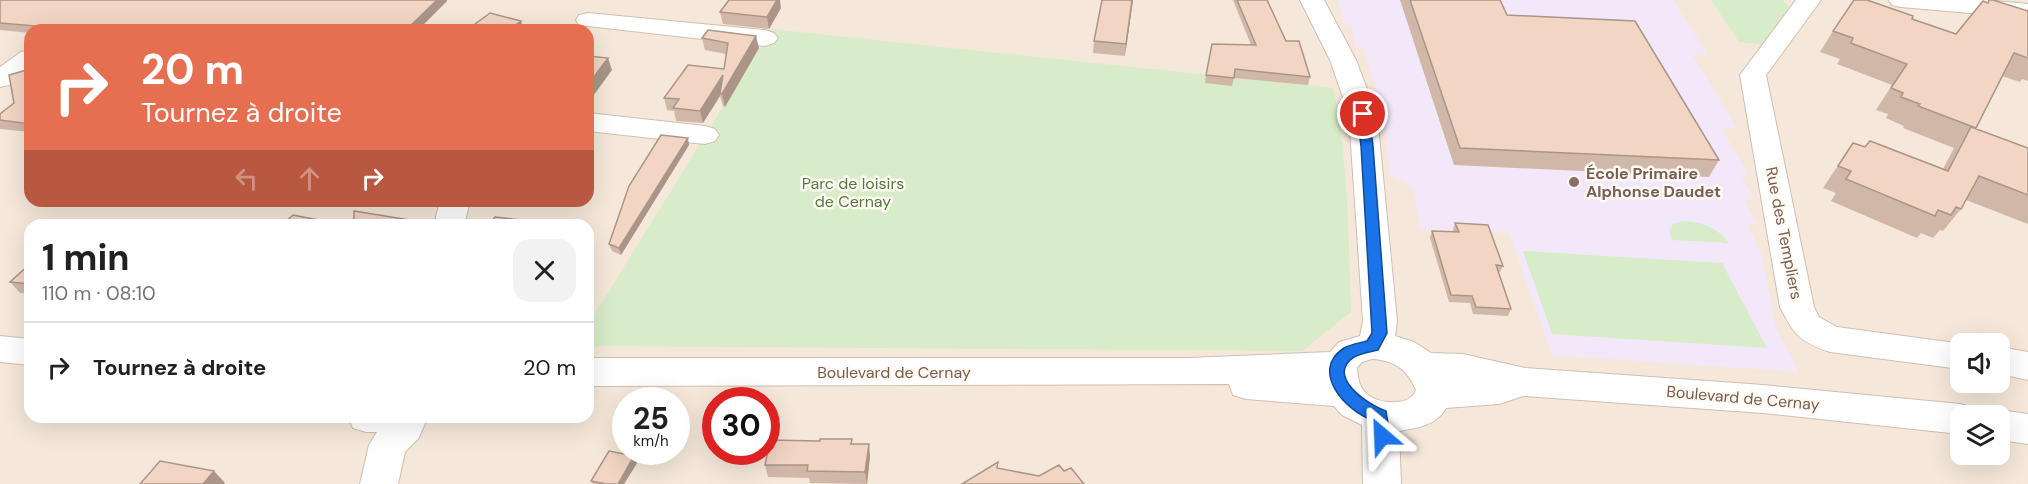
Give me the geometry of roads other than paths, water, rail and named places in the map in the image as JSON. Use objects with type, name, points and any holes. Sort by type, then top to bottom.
[{"type":"street","points":[[583,24],[611,0]]},
{"type":"street","points":[[1312,0],[1343,60],[1363,114],[1380,321],[1379,333],[1372,346]]},
{"type":"street","name":"Rue des Templiers","points":[[1809,0],[1753,75],[1797,307],[1807,326],[1830,339],[1950,355]]},
{"type":"street","points":[[1901,0],[2028,11]]},
{"type":"street","points":[[594,26],[765,38]]},
{"type":"street","points":[[0,53],[24,55]]},
{"type":"street","points":[[0,79],[24,61]]},
{"type":"street","points":[[594,123],[705,135]]},
{"type":"street","points":[[1372,346],[1394,348],[1406,353],[1429,381],[1430,402],[1413,416],[1402,418],[1380,416],[1359,406],[1342,379],[1351,351],[1372,346]]},
{"type":"street","points":[[0,349],[24,351]]},
{"type":"street","points":[[2010,363],[2028,366]]},
{"type":"street","name":"Boulevard de Cernay","points":[[594,372],[1189,372],[1241,385],[1342,379]]},
{"type":"street","name":"Boulevard de Cernay","points":[[1429,381],[1499,390],[1525,382],[1729,396],[1950,418]]},
{"type":"street","points":[[1380,416],[1382,484]]},
{"type":"street","points":[[379,484],[388,423]]},
{"type":"street","points":[[2010,426],[2028,429]]},
{"type":"place","name":"École Primaire Alphonse Daudet","points":[[1574,182]]},
{"type":"park label","name":"Parc de loisirs de Cernay","points":[[853,192]]}]
